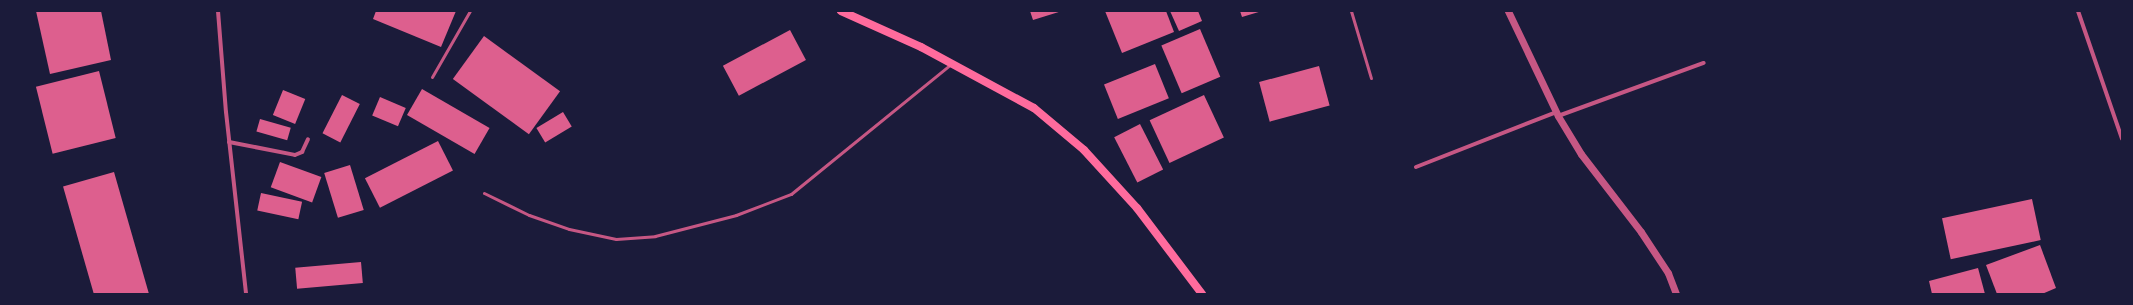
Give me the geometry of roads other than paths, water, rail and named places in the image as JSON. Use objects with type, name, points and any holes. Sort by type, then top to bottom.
[{"type":"main road","points":[[842,11],[921,47],[1034,108],[1084,150],[1137,208],[1202,294]]},
{"type":"street","points":[[218,11],[229,142],[246,294]]},
{"type":"street","points":[[1508,11],[1557,114],[1581,154],[1641,232],[1668,273],[1676,294]]},
{"type":"street","points":[[2078,11],[2122,139]]},
{"type":"street","points":[[1416,167],[1557,114],[1704,63]]},
{"type":"street","points":[[229,142],[295,155],[302,152],[308,139]]},
{"type":"lane","points":[[432,77],[470,11]]},
{"type":"lane","points":[[1350,11],[1371,78]]},
{"type":"lane","points":[[484,193],[529,215],[569,229],[616,239],[655,236],[729,217],[769,204],[791,194],[952,64]]}]
